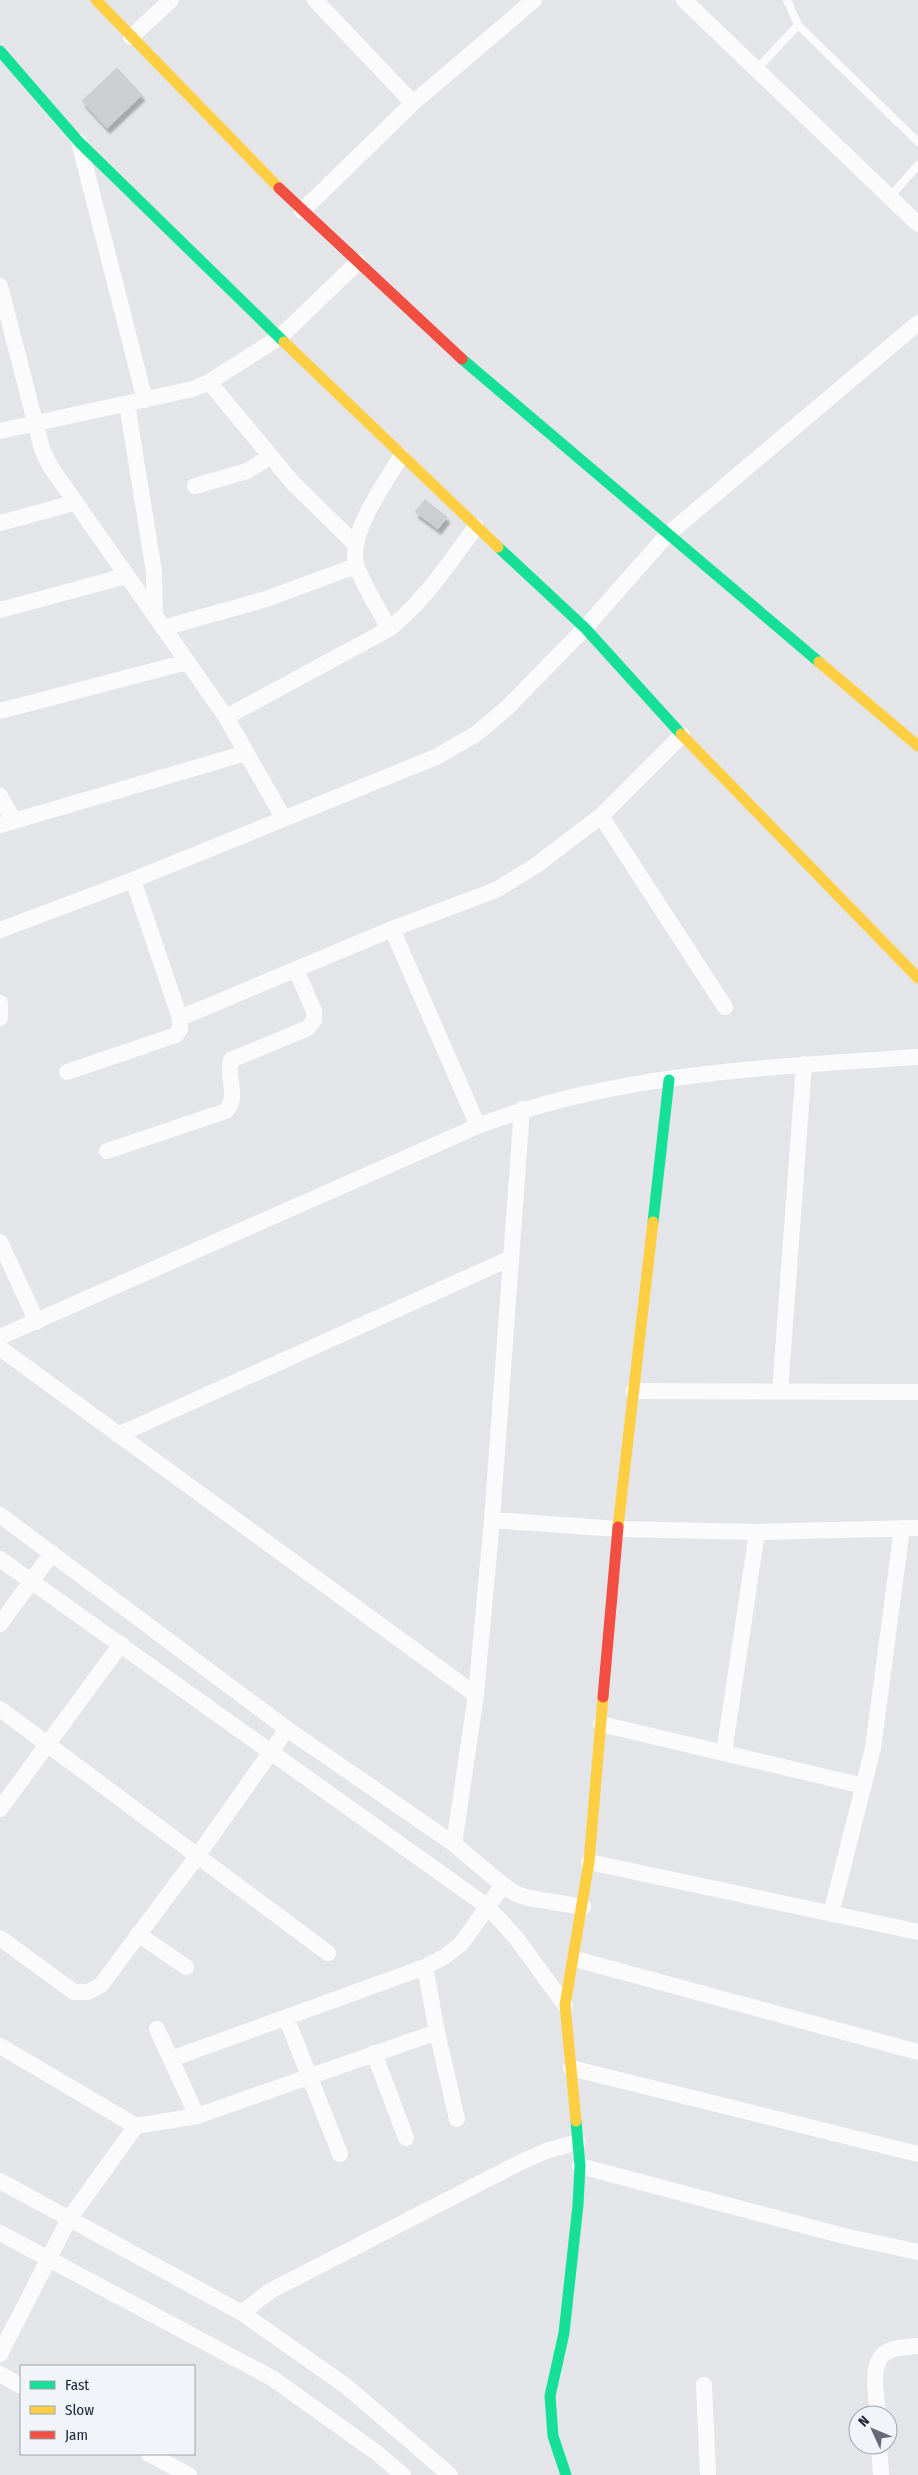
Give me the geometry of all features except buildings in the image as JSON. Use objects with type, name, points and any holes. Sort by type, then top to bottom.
[{"type":"street","points":[[96,0],[131,38],[302,211],[460,358],[918,746]]},
{"type":"street","points":[[131,38],[170,0]]},
{"type":"street","points":[[315,0],[413,103]]},
{"type":"street","points":[[302,211],[413,103],[534,0]]},
{"type":"street","points":[[684,0],[918,224]]},
{"type":"street","points":[[0,51],[79,142],[401,456],[584,628],[682,735],[918,978]]},
{"type":"street","points":[[79,142],[145,400]]},
{"type":"street","points":[[0,431],[193,389],[209,382],[280,337],[358,262]]},
{"type":"street","points":[[0,286],[42,449],[50,466],[74,503],[226,717],[284,819]]},
{"type":"street","points":[[0,930],[133,880],[436,757],[476,734],[507,708],[584,628],[667,535],[918,322]]},
{"type":"street","points":[[209,382],[270,457],[304,494],[355,544]]},
{"type":"street","points":[[126,404],[154,572],[159,622]]},
{"type":"street","points":[[390,629],[356,566],[355,544],[360,530],[401,456]]},
{"type":"street","points":[[195,486],[247,470],[270,457]]},
{"type":"street","points":[[0,522],[74,503]]},
{"type":"street","points":[[226,717],[390,629],[407,615],[423,597],[476,527]]},
{"type":"street","points":[[159,622],[266,599],[356,566]]},
{"type":"street","points":[[0,610],[126,576]]},
{"type":"street","points":[[0,710],[187,662]]},
{"type":"street","points":[[180,1018],[392,929],[496,890],[535,866],[601,816],[682,735]]},
{"type":"street","points":[[0,796],[7,823],[246,753]]},
{"type":"street","points":[[601,816],[725,1007]]},
{"type":"street","points":[[68,1072],[176,1035],[180,1029],[180,1018],[133,880]]},
{"type":"street","points":[[392,929],[478,1126]]},
{"type":"street","points":[[107,1151],[226,1111],[232,1104],[234,1095],[229,1068],[231,1060],[308,1028],[314,1020],[314,1011],[296,970]]},
{"type":"street","points":[[0,1003],[0,1018]]},
{"type":"street","points":[[0,1337],[478,1126],[522,1109],[566,1097],[669,1080],[804,1064],[918,1057]]},
{"type":"street","points":[[780,1392],[804,1064]]},
{"type":"street","points":[[566,2475],[553,2436],[550,2396],[564,2333],[572,2274],[580,2166],[565,2005],[584,1907],[618,1529],[669,1080]]},
{"type":"street","points":[[454,1844],[476,1696],[492,1520],[522,1109]]},
{"type":"street","points":[[0,1242],[37,1322]]},
{"type":"street","points":[[118,1435],[511,1258]]},
{"type":"street","points":[[0,1348],[476,1696]]},
{"type":"street","points":[[634,1391],[918,1392]]},
{"type":"street","points":[[0,1515],[287,1729],[454,1844],[502,1885],[529,1898],[584,1907]]},
{"type":"street","points":[[492,1520],[618,1529],[757,1532],[910,1528],[878,1720],[864,1786],[831,1914]]},
{"type":"street","points":[[724,1753],[757,1532]]},
{"type":"street","points":[[0,1624],[52,1553]]},
{"type":"street","points":[[0,1559],[488,1907],[517,1939],[565,2005]]},
{"type":"street","points":[[0,1809],[121,1644]]},
{"type":"street","points":[[0,1709],[328,1953]]},
{"type":"street","points":[[601,1724],[864,1786]]},
{"type":"street","points":[[0,1938],[74,1992],[88,1992],[101,1985],[198,1855],[287,1729]]},
{"type":"street","points":[[589,1862],[918,1932]]},
{"type":"street","points":[[171,2059],[425,1967],[444,1957],[461,1944],[502,1885]]},
{"type":"street","points":[[138,1934],[186,1967]]},
{"type":"street","points":[[574,1958],[918,2052]]},
{"type":"street","points":[[425,1967],[437,2032],[457,2119]]},
{"type":"street","points":[[286,2018],[340,2154]]},
{"type":"street","points":[[157,2029],[197,2116]]},
{"type":"street","points":[[0,2046],[136,2126],[197,2116],[437,2032]]},
{"type":"street","points":[[374,2053],[406,2138]]},
{"type":"street","points":[[571,2068],[918,2154]]},
{"type":"street","points":[[0,2354],[70,2219],[136,2126]]},
{"type":"street","points":[[242,2313],[270,2290],[519,2163],[546,2151],[578,2142]]},
{"type":"street","points":[[580,2166],[844,2236],[918,2252]]},
{"type":"street","points":[[0,2181],[242,2313],[346,2386],[450,2475]]},
{"type":"street","points":[[0,2233],[49,2257],[272,2378],[377,2453],[404,2475]]},
{"type":"street","points":[[877,2405],[875,2366],[880,2357],[893,2349],[918,2346]]},
{"type":"street","points":[[0,2374],[20,2385]]},
{"type":"street","points":[[704,2386],[708,2475]]},
{"type":"street","points":[[151,2455],[189,2475]]},
{"type":"street","points":[[880,2455],[881,2475]]},
{"type":"lane","points":[[787,0],[798,25],[918,142]]},
{"type":"lane","points":[[757,69],[798,25]]},
{"type":"lane","points":[[890,197],[918,165]]},
{"type":"traffic: fast","points":[[0,51],[79,142],[284,342]]},
{"type":"traffic: fast","points":[[462,359],[819,662]]},
{"type":"traffic: fast","points":[[498,547],[585,628],[681,734]]},
{"type":"traffic: fast","points":[[653,1222],[669,1080]]},
{"type":"traffic: fast","points":[[566,2475],[553,2436],[550,2396],[564,2333],[578,2205],[580,2166],[576,2121]]},
{"type":"traffic: slow","points":[[96,0],[279,188]]},
{"type":"traffic: slow","points":[[284,342],[498,547]]},
{"type":"traffic: slow","points":[[819,662],[918,746]]},
{"type":"traffic: slow","points":[[681,734],[918,978]]},
{"type":"traffic: slow","points":[[618,1527],[653,1222]]},
{"type":"traffic: slow","points":[[576,2121],[565,2005],[589,1862],[603,1697]]},
{"type":"traffic: jam","points":[[279,188],[462,359]]},
{"type":"traffic: jam","points":[[603,1697],[618,1527]]}]
